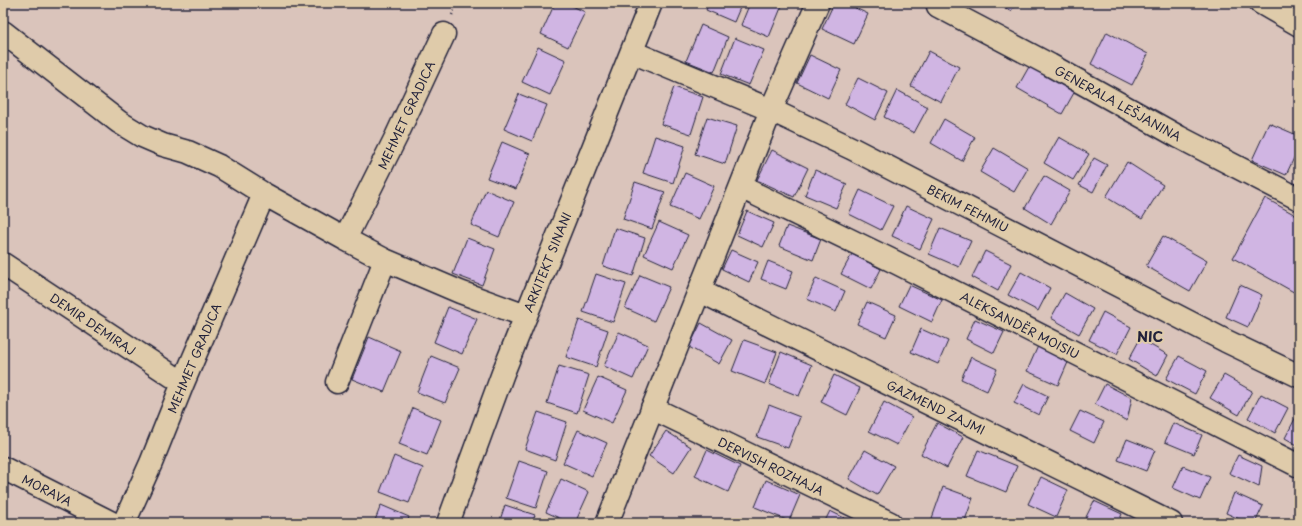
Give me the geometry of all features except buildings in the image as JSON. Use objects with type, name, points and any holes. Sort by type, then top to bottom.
[{"type":"street","name":"ARKITEKT SINANI","points":[[448,523],[526,316],[651,3]]},
{"type":"street","points":[[607,523],[771,110],[818,3]]},
{"type":"street","points":[[1261,3],[1299,25]]},
{"type":"street","name":"GENERALA LEŠJANINA","points":[[938,6],[1179,137],[1299,199]]},
{"type":"street","points":[[3,32],[119,122],[142,136],[163,145],[188,152],[219,166],[264,194],[385,260],[460,292],[526,316]]},
{"type":"street","name":"MEHMET GRADICA","points":[[345,239],[396,137],[444,34]]},
{"type":"street","name":"BEKIM FEHMIU","points":[[632,52],[771,110],[851,148],[1184,319],[1299,376]]},
{"type":"street","name":"ALEKSANDËR MOISIU","points":[[741,187],[897,263],[1299,466]]},
{"type":"street","name":"MEHMET GRADICA","points":[[124,523],[151,463],[183,383],[264,194]]},
{"type":"street","points":[[337,382],[385,260]]},
{"type":"street","name":"DEMIR DEMIRAJ","points":[[3,264],[183,383]]},
{"type":"street","name":"GAZMEND ZAJMI","points":[[700,291],[1171,523]]},
{"type":"street","name":"DERVISH ROZHAJA","points":[[652,408],[890,523]]},
{"type":"street","name":"MORAVA","points":[[3,468],[112,523]]},
{"type":"district","name":"NIC","points":[[1150,336]]}]
